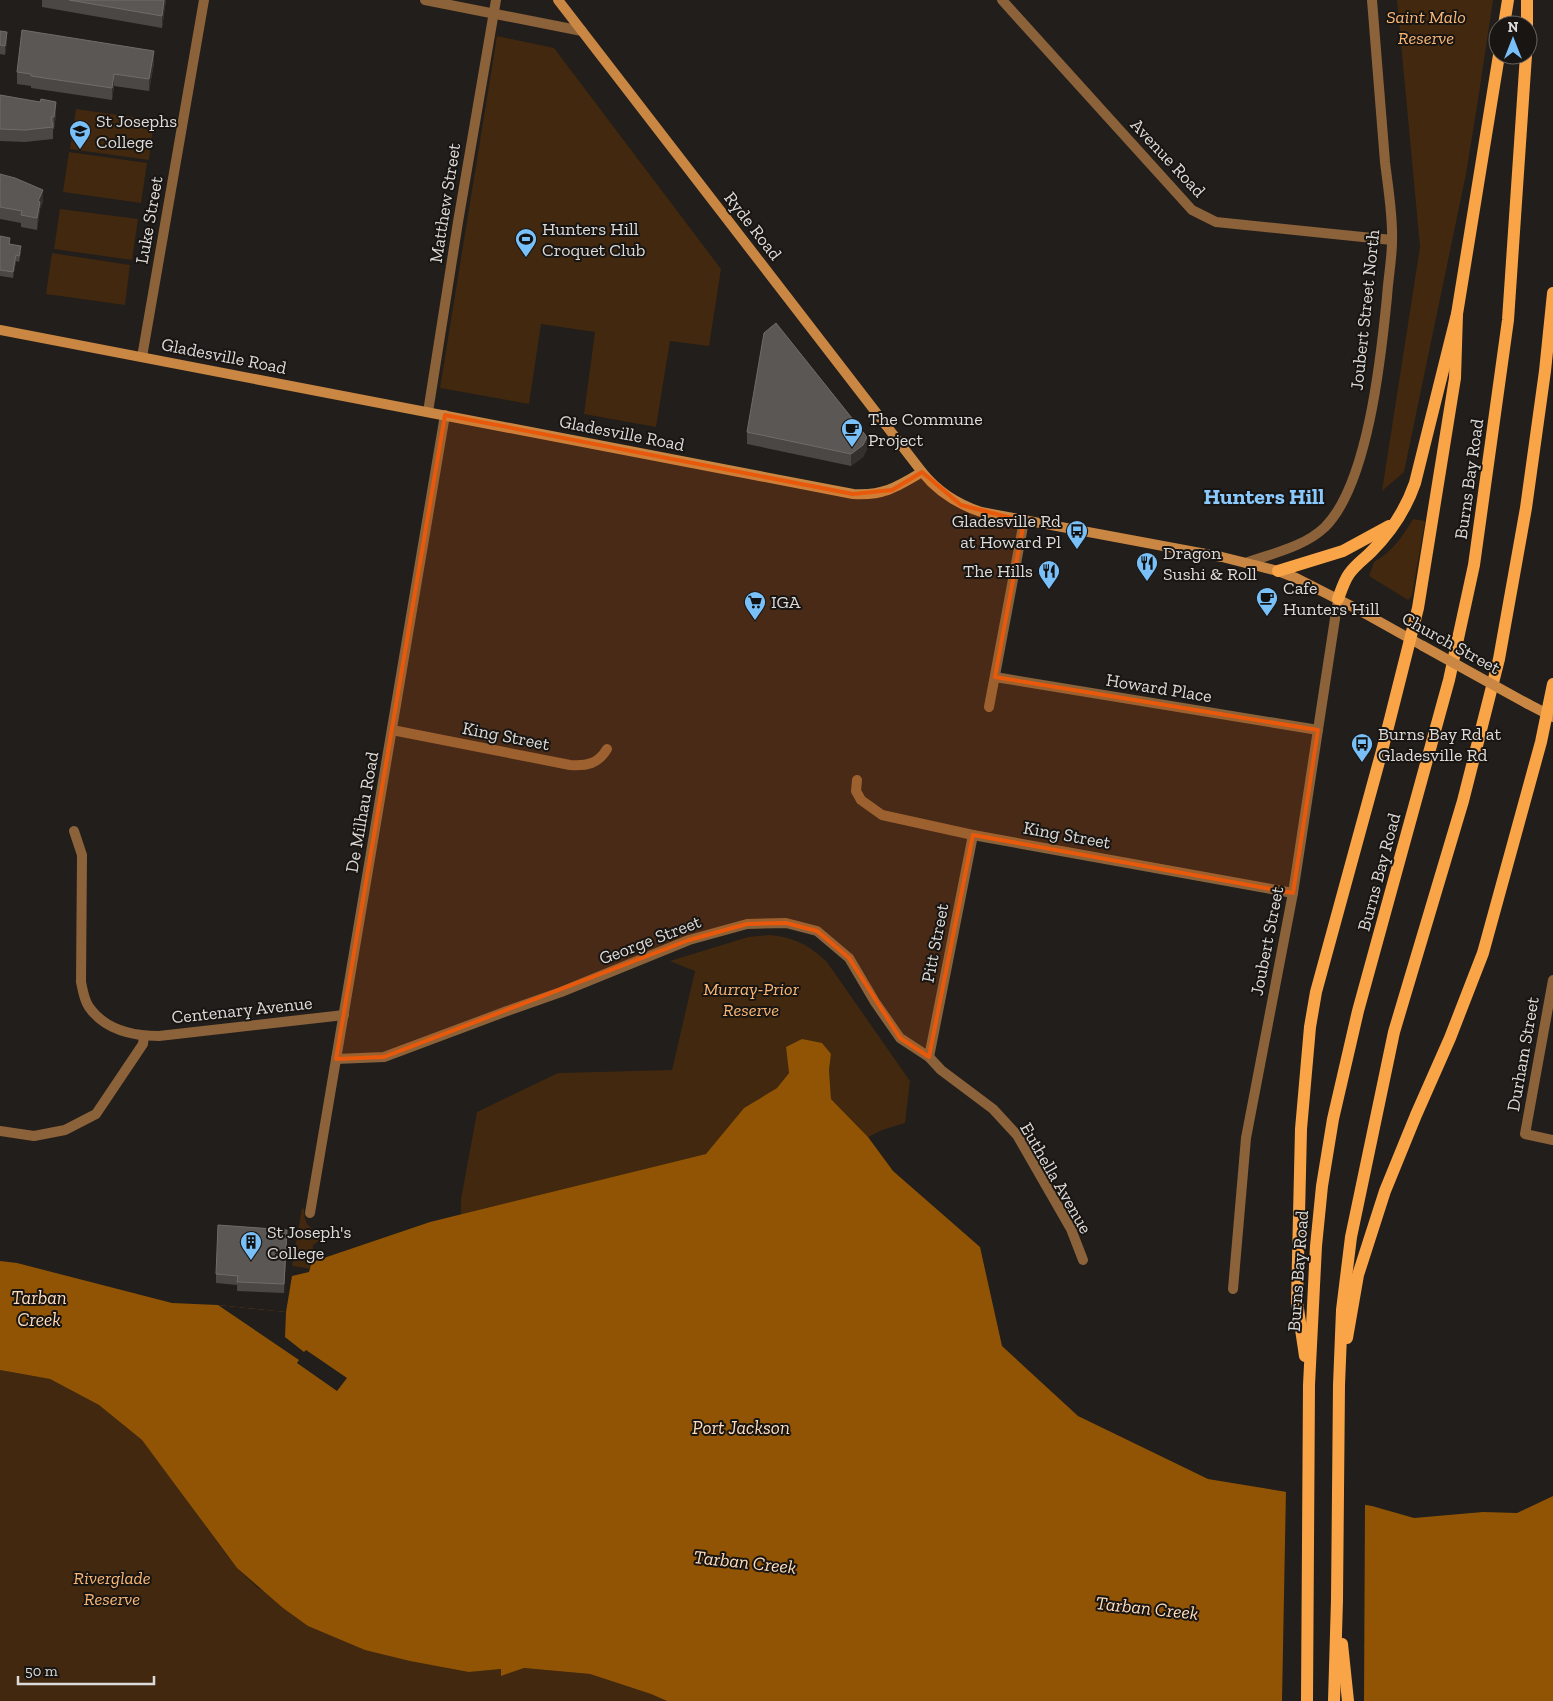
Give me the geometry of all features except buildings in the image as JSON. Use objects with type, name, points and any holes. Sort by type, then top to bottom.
[{"type":"main road","name":"Ryde Road","points":[[558,0],[922,472]]},
{"type":"main road","points":[[1506,15],[1508,0]]},
{"type":"main road","points":[[1527,0],[1527,15]]},
{"type":"main road","points":[[1338,599],[1348,575],[1372,552],[1397,520],[1408,503],[1415,483],[1457,314],[1497,65]]},
{"type":"main road","name":"Burns Bay Road","points":[[1306,1697],[1309,1385],[1316,1246],[1322,1186],[1333,1119],[1358,1011],[1449,680],[1474,565],[1508,320],[1525,65]]},
{"type":"main road","points":[[1334,1701],[1339,1385],[1342,1310],[1351,1237],[1394,1032],[1463,801],[1499,659],[1526,508],[1545,371],[1553,293]]},
{"type":"main road","points":[[1309,1385],[1297,1302],[1301,1129],[1310,1027],[1316,992],[1384,747],[1418,608],[1455,378],[1457,314]]},
{"type":"main road","name":"Gladesville Road","points":[[0,330],[853,494],[874,494],[892,490],[922,472]]},
{"type":"main road","points":[[922,472],[942,493],[961,505],[981,512],[1024,521]]},
{"type":"main road","points":[[1278,571],[1344,551],[1361,543],[1397,520]]},
{"type":"main road","name":"Church Street","points":[[1024,521],[1222,557],[1278,571],[1338,599],[1550,716]]},
{"type":"main road","points":[[1339,1385],[1358,1276],[1386,1190],[1450,1038],[1483,953],[1541,742],[1550,716],[1553,684]]},
{"type":"main road","points":[[1337,1600],[1348,1701]]},
{"type":"street","name":"Luke Street","points":[[142,357],[204,0]]},
{"type":"street","points":[[425,0],[582,31]]},
{"type":"street","name":"Matthew Street","points":[[428,412],[496,0]]},
{"type":"street","name":"Avenue Road","points":[[1002,0],[1192,210],[1216,222],[1392,240]]},
{"type":"street","name":"Joubert Street North","points":[[1246,563],[1300,544],[1314,537],[1326,526],[1341,506],[1352,482],[1365,435],[1382,339],[1392,240],[1372,0]]},
{"type":"street","name":"De Milhau Road","points":[[310,1213],[446,416]]},
{"type":"street","points":[[989,707],[1024,521]]},
{"type":"street","name":"Joubert Street","points":[[1233,1290],[1246,1138],[1293,892],[1338,599]]},
{"type":"street","name":"Howard Place","points":[[995,677],[1318,730]]},
{"type":"street","name":"King Street","points":[[392,730],[570,765],[586,766],[593,764],[602,757],[607,749]]},
{"type":"street","name":"King Street","points":[[857,780],[856,791],[860,800],[882,816],[973,835],[1293,892]]},
{"type":"street","name":"Centenary Avenue","points":[[74,831],[82,855],[81,982],[84,998],[90,1008],[100,1018],[115,1028],[144,1040],[158,1036],[344,1015]]},
{"type":"street","name":"Pitt Street","points":[[929,1057],[973,835]]},
{"type":"street","name":"George Street","points":[[336,1059],[384,1057],[561,992],[689,940],[747,924],[786,923],[817,931],[849,958],[875,1002],[900,1038],[929,1057]]},
{"type":"street","name":"Durham Street","points":[[1553,980],[1525,1134],[1553,1140]]},
{"type":"street","points":[[0,1131],[34,1136],[65,1130],[96,1114],[144,1040]]},
{"type":"street","name":"Euthella Avenue","points":[[929,1057],[941,1070],[993,1109],[1017,1135],[1071,1229],[1083,1260]]},
{"type":"highlighted area","points":[[445,415],[853,494],[892,490],[922,472],[961,505],[1024,521],[995,677],[1318,730],[1293,893],[973,835],[929,1057],[900,1038],[849,958],[817,931],[786,923],[747,924],[689,940],[384,1057],[336,1059]]},
{"type":"green space","name":"Saint Malo Reserve","points":[[1397,0],[1493,0],[1491,15],[1488,15],[1488,33],[1466,174],[1404,472],[1382,491],[1420,247]]},
{"type":"green space","points":[[497,36],[554,48],[721,269],[709,346],[670,341],[656,427],[584,414],[595,332],[541,324],[529,404],[440,388]]},
{"type":"green space","points":[[76,109],[154,120],[149,160],[70,149]]},
{"type":"green space","points":[[69,152],[147,163],[141,203],[63,192]]},
{"type":"green space","points":[[60,209],[138,219],[132,260],[54,249]]},
{"type":"green space","points":[[52,253],[130,265],[125,305],[46,294]]},
{"type":"green space","points":[[1413,519],[1425,521],[1412,596],[1408,600],[1369,576],[1374,562],[1396,543]]},
{"type":"green space","name":"Murray-Prior Reserve","points":[[769,935],[801,943],[827,962],[910,1081],[905,1123],[882,1130],[868,1137],[831,1099],[829,1070],[831,1054],[786,1047],[789,1073],[777,1088],[744,1108],[707,1154],[461,1215],[461,1199],[477,1112],[558,1073],[672,1070],[695,971],[670,961],[748,937]]},
{"type":"green space","points":[[302,1208],[304,1209],[308,1224],[321,1233],[320,1240],[313,1245],[312,1269],[292,1266]]},
{"type":"green space","name":"Riverglade Reserve","points":[[0,1370],[50,1379],[99,1405],[142,1440],[237,1568],[258,1588],[469,1672],[501,1669],[501,1674],[524,1668],[590,1674],[667,1701],[0,1701]]},
{"type":"water","name":"Port Jackson","points":[[802,1039],[822,1043],[831,1054],[829,1070],[831,1099],[868,1137],[893,1171],[980,1247],[1002,1346],[1078,1416],[1208,1479],[1372,1506],[1414,1518],[1483,1512],[1517,1513],[1553,1496],[1553,1701],[667,1701],[590,1674],[524,1668],[501,1676],[501,1669],[469,1672],[410,1661],[365,1650],[308,1626],[283,1608],[237,1568],[142,1440],[99,1405],[50,1379],[0,1370],[0,1261],[17,1263],[172,1303],[218,1305],[286,1312],[292,1276],[309,1272],[312,1262],[430,1222],[706,1154],[744,1108],[777,1088],[789,1073],[786,1047]]},
{"type":"pier","points":[[218,1305],[286,1312],[285,1337],[304,1352],[306,1350],[347,1378],[337,1391],[297,1363],[299,1360]]},
{"type":"pier","points":[[1286,1489],[1365,1502],[1364,1701],[1282,1701]]},
{"type":"place","name":"St Josephs College","points":[[80,150]]},
{"type":"place","name":"Hunters Hill Croquet Club","points":[[526,258]]},
{"type":"place","name":"The Commune Project","points":[[852,448]]},
{"type":"place","name":"Gladesville Rd at Howard Pl","points":[[1077,550]]},
{"type":"place","name":"Dragon Sushi & Roll","points":[[1147,582]]},
{"type":"place","name":"The Hills","points":[[1049,590]]},
{"type":"place","name":"Cafe Hunters Hill","points":[[1267,617]]},
{"type":"place","name":"IGA","points":[[755,621]]},
{"type":"place","name":"Burns Bay Rd at Gladesville Rd","points":[[1362,763]]},
{"type":"place","name":"St Joseph's College","points":[[251,1261]]},
{"type":"district","name":"Hunters Hill","points":[[1264,496]]},
{"type":"water label","name":"Tarban Creek","points":[[39,1308]]},
{"type":"water label","name":"Tarban Creek","points":[[745,1562]]},
{"type":"water label","name":"Tarban Creek","points":[[1147,1608]]}]
